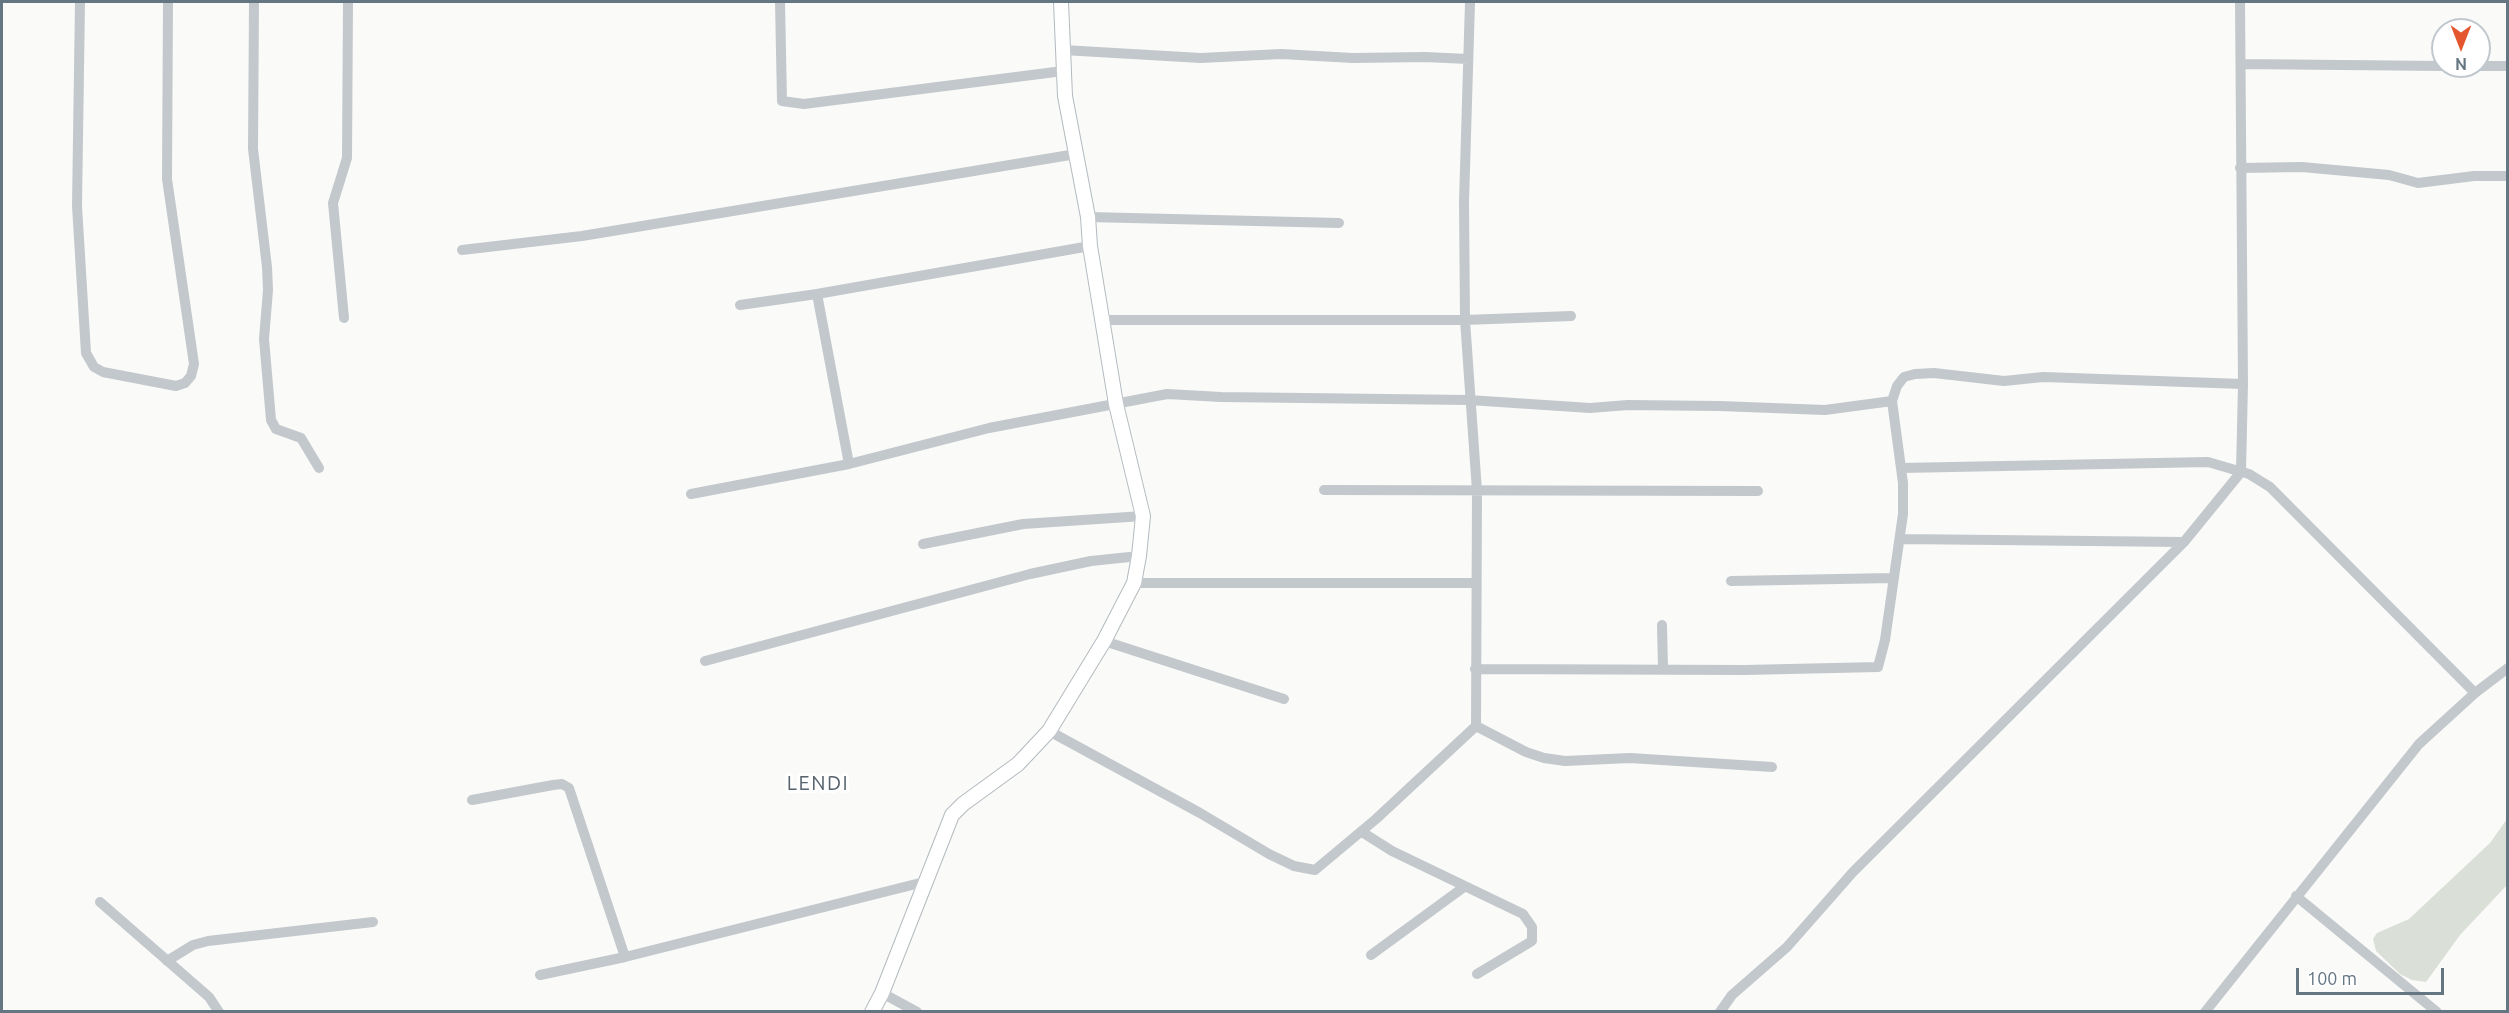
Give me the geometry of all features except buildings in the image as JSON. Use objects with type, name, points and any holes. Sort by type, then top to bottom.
[{"type":"main road","points":[[872,1011],[882,993],[952,815],[963,804],[1018,764],[1049,731],[1104,641],[1134,583],[1143,516],[1116,404],[1090,246],[1088,217],[1063,71],[1061,2]]},
{"type":"street","points":[[80,2],[77,206],[86,353],[94,367],[103,372],[176,386],[185,383],[192,376],[194,364],[167,179],[168,2]]},
{"type":"street","points":[[254,2],[253,150],[267,279],[264,339],[271,420],[276,429],[301,438],[320,468]]},
{"type":"street","points":[[344,318],[333,203],[347,158],[348,2]]},
{"type":"street","points":[[780,2],[782,101],[804,104],[1063,71]]},
{"type":"street","points":[[1049,731],[1294,866],[1315,870],[1362,831],[1476,726],[1477,491],[1465,320],[1464,202],[1470,2]]},
{"type":"street","points":[[1720,1011],[1732,995],[1788,947],[1853,872],[2184,542],[2241,472],[2244,384],[2240,2]]},
{"type":"street","points":[[1063,50],[1201,58],[1281,54],[1353,58],[1468,59]]},
{"type":"street","points":[[2241,64],[2431,66]]},
{"type":"street","points":[[2491,66],[2508,66]]},
{"type":"street","points":[[462,250],[582,236],[1076,154]]},
{"type":"street","points":[[2240,168],[2302,167],[2389,175],[2418,183],[2474,176],[2508,176]]},
{"type":"street","points":[[1088,217],[1339,223]]},
{"type":"street","points":[[740,305],[817,294],[1090,246]]},
{"type":"street","points":[[817,294],[849,464]]},
{"type":"street","points":[[1102,320],[1465,320],[1571,316]]},
{"type":"street","points":[[1475,669],[1745,670],[1878,667],[1885,640],[1901,539],[1903,514],[1901,468],[1892,400],[1897,386],[1904,377],[1934,373],[2004,381],[2043,377],[2244,384]]},
{"type":"street","points":[[691,494],[849,464],[989,428],[1167,394],[1221,397],[1469,400],[1590,408],[1628,405],[1799,410],[1825,410],[1892,400]]},
{"type":"street","points":[[1901,468],[2208,462],[2249,474],[2270,487],[2475,693]]},
{"type":"street","points":[[1324,490],[1758,491]]},
{"type":"street","points":[[923,544],[1023,524],[1143,516]]},
{"type":"street","points":[[1901,539],[2184,542]]},
{"type":"street","points":[[705,661],[1030,574],[1091,561],[1139,556]]},
{"type":"street","points":[[1731,581],[1893,578]]},
{"type":"street","points":[[1134,583],[1476,583]]},
{"type":"street","points":[[1662,625],[1663,668]]},
{"type":"street","points":[[1104,641],[1284,699]]},
{"type":"street","points":[[2205,1011],[2419,744],[2475,693],[2508,668]]},
{"type":"street","points":[[1476,726],[1526,752],[1565,761],[1630,758],[1772,767]]},
{"type":"street","points":[[472,800],[553,785],[562,784],[569,788],[625,957]]},
{"type":"street","points":[[1362,831],[1392,850],[1523,914],[1532,927],[1534,934],[1532,941],[1477,974]]},
{"type":"street","points":[[540,975],[625,957],[924,882]]},
{"type":"street","points":[[1371,955],[1464,887]]},
{"type":"street","points":[[2296,896],[2437,1011]]},
{"type":"street","points":[[100,902],[209,997],[219,1011]]},
{"type":"street","points":[[167,961],[193,945],[208,941],[373,922]]},
{"type":"street","points":[[882,993],[917,1011]]},
{"type":"shaded area","points":[[2507,819],[2507,885],[2460,935],[2426,982],[2412,980],[2400,974],[2376,951],[2373,939],[2377,933],[2409,919],[2490,843]]},
{"type":"district","name":"LENDI","points":[[818,783]]}]
